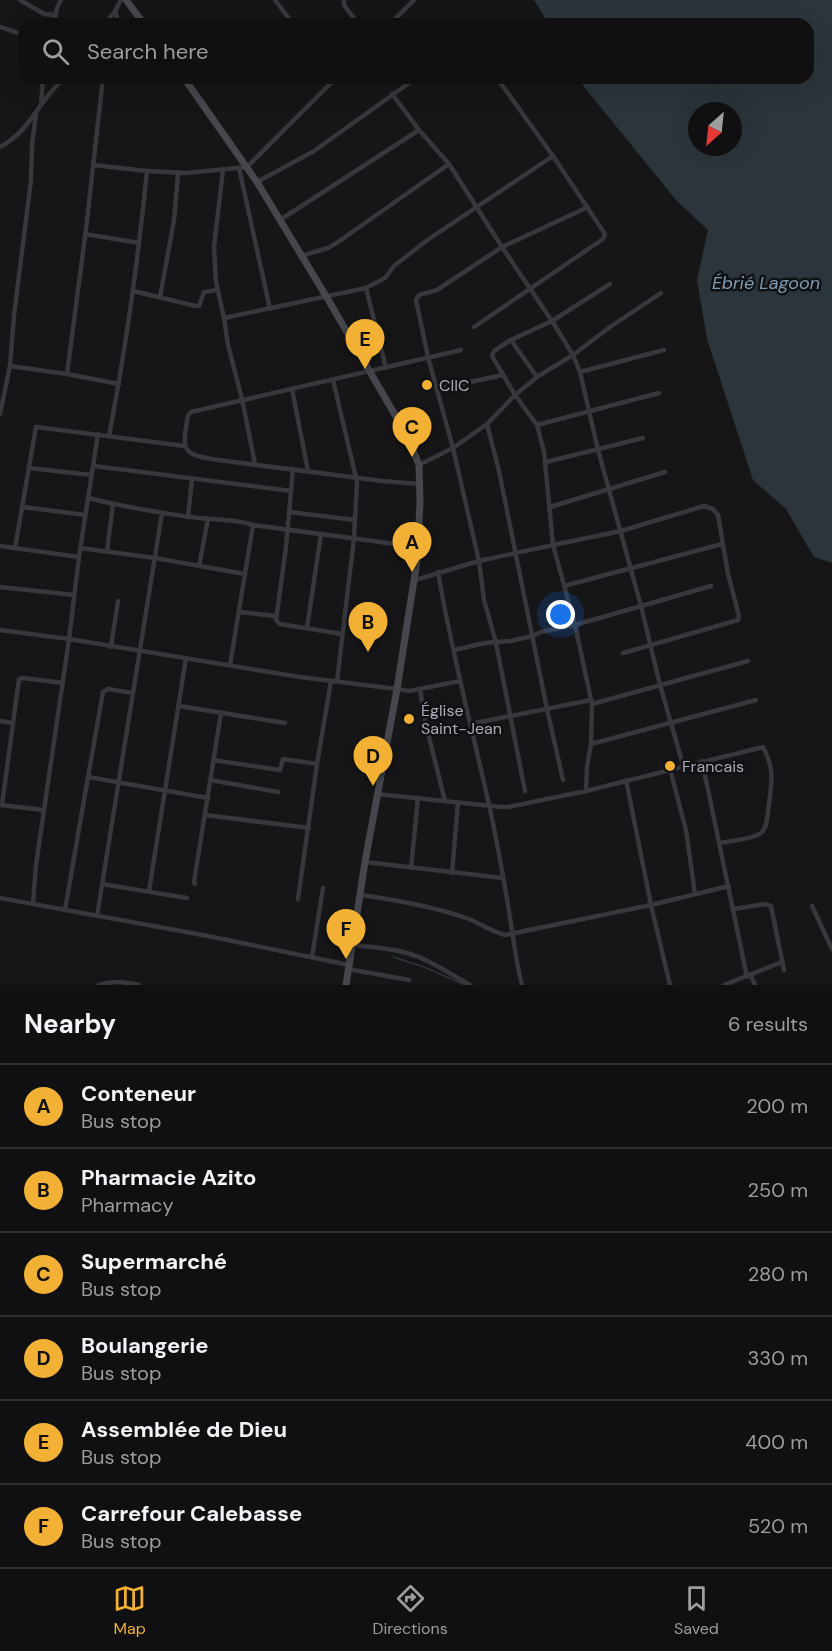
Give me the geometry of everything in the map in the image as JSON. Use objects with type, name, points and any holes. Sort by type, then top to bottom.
[{"type":"street","points":[[20,0],[44,14],[55,15]]},
{"type":"street","points":[[55,18],[61,0]]},
{"type":"street","points":[[110,18],[121,0]]},
{"type":"street","points":[[126,0],[140,18]]},
{"type":"street","points":[[275,0],[288,18]]},
{"type":"street","points":[[344,0],[344,5],[354,18]]},
{"type":"street","points":[[396,18],[414,0]]},
{"type":"street","points":[[116,11],[117,18]]},
{"type":"street","points":[[0,27],[18,33]]},
{"type":"street","points":[[41,105],[43,84]]},
{"type":"street","points":[[0,147],[12,140],[36,114],[58,84]]},
{"type":"street","points":[[67,374],[102,84]]},
{"type":"street","points":[[188,84],[243,167],[257,182],[409,439],[419,465],[418,547],[415,579],[365,862],[346,985]]},
{"type":"street","points":[[93,165],[178,174],[243,167],[329,84]]},
{"type":"street","points":[[257,182],[314,151],[407,84]]},
{"type":"street","points":[[474,327],[603,239],[605,234],[553,156],[500,84]]},
{"type":"street","points":[[392,94],[449,164],[573,355],[580,372],[598,450],[683,765]]},
{"type":"street","points":[[0,414],[2,395],[10,366],[36,114]]},
{"type":"street","points":[[280,220],[419,130]]},
{"type":"street","points":[[224,318],[366,288],[385,278],[400,260],[426,241],[553,156]]},
{"type":"street","points":[[301,256],[328,248],[338,242],[449,164]]},
{"type":"street","points":[[243,167],[270,309]]},
{"type":"street","points":[[224,170],[214,247],[214,265],[228,345],[255,464]]},
{"type":"street","points":[[109,436],[140,243],[147,171]]},
{"type":"street","points":[[160,297],[174,220],[178,174]]},
{"type":"street","points":[[525,791],[496,643],[484,600],[479,561],[453,448],[428,357],[416,297],[441,288],[502,248],[588,207]]},
{"type":"street","points":[[85,234],[140,243]]},
{"type":"street","points":[[586,790],[591,744],[591,702],[575,625],[553,544],[546,462],[537,424],[515,395],[492,354],[511,340],[552,321],[610,284]]},
{"type":"street","points":[[366,288],[386,368]]},
{"type":"street","points":[[133,291],[199,306],[204,292],[217,290]]},
{"type":"street","points":[[419,465],[453,448],[487,424],[515,395],[537,377],[573,355],[661,293]]},
{"type":"street","points":[[511,340],[537,377]]},
{"type":"street","points":[[420,483],[382,481],[201,457],[187,451],[185,446],[187,422],[191,412],[461,350]]},
{"type":"street","points":[[580,372],[664,350]]},
{"type":"street","points":[[10,366],[119,384]]},
{"type":"street","points":[[437,389],[503,375]]},
{"type":"street","points":[[298,899],[317,764],[342,634],[354,538],[357,477],[333,380]]},
{"type":"street","points":[[292,389],[308,471]]},
{"type":"street","points":[[537,424],[659,393]]},
{"type":"street","points":[[487,424],[499,471],[563,780]]},
{"type":"street","points":[[15,548],[36,427],[185,446]]},
{"type":"street","points":[[33,903],[36,865],[98,434]]},
{"type":"street","points":[[546,462],[643,438]]},
{"type":"street","points":[[94,466],[291,491]]},
{"type":"street","points":[[29,468],[92,475]]},
{"type":"street","points":[[293,469],[276,621],[280,624],[342,634]]},
{"type":"street","points":[[550,507],[665,472]]},
{"type":"street","points":[[189,517],[192,479]]},
{"type":"street","points":[[88,498],[162,513],[418,547]]},
{"type":"street","points":[[107,551],[113,504]]},
{"type":"street","points":[[415,579],[479,561],[621,531],[704,506],[713,509],[718,515],[738,620],[623,652]]},
{"type":"street","points":[[23,507],[85,515]]},
{"type":"street","points":[[289,512],[355,520]]},
{"type":"street","points":[[97,916],[162,513]]},
{"type":"street","points":[[199,566],[208,519]]},
{"type":"street","points":[[230,666],[253,525]]},
{"type":"street","points":[[307,628],[321,534]]},
{"type":"street","points":[[564,586],[722,544]]},
{"type":"street","points":[[0,546],[79,557]]},
{"type":"street","points":[[80,548],[245,574]]},
{"type":"street","points":[[438,572],[446,620],[489,806],[522,985]]},
{"type":"street","points":[[454,650],[532,636],[711,586]]},
{"type":"street","points":[[0,587],[74,595]]},
{"type":"street","points":[[111,646],[118,601]]},
{"type":"street","points":[[239,612],[276,616]]},
{"type":"street","points":[[0,630],[300,677],[409,691],[460,681]]},
{"type":"street","points":[[149,891],[186,658]]},
{"type":"street","points":[[470,724],[591,702],[748,661]]},
{"type":"street","points":[[44,810],[1,805],[19,679],[63,682]]},
{"type":"street","points":[[420,688],[425,721],[445,801]]},
{"type":"street","points":[[65,910],[103,692],[108,689],[133,693]]},
{"type":"street","points":[[591,744],[756,700]]},
{"type":"street","points":[[179,706],[285,723]]},
{"type":"street","points":[[195,884],[220,713]]},
{"type":"street","points":[[0,721],[13,723]]},
{"type":"street","points":[[377,794],[508,807],[763,747],[770,765],[772,780],[766,825],[763,831],[753,837],[720,843]]},
{"type":"street","points":[[213,760],[280,770],[283,759],[317,764]]},
{"type":"street","points":[[702,761],[733,909],[749,976],[755,985]]},
{"type":"street","points":[[670,769],[686,830],[695,894]]},
{"type":"street","points":[[88,777],[208,798]]},
{"type":"street","points":[[210,780],[278,792]]},
{"type":"street","points":[[626,780],[670,985]]},
{"type":"street","points":[[411,868],[418,798]]},
{"type":"street","points":[[452,873],[458,802]]},
{"type":"street","points":[[205,815],[309,828]]},
{"type":"street","points":[[365,862],[503,878]]},
{"type":"street","points":[[102,884],[187,898]]},
{"type":"street","points":[[360,895],[408,902],[465,918],[505,935],[651,905],[729,886]]},
{"type":"street","points":[[312,957],[323,888]]},
{"type":"street","points":[[0,898],[312,957],[409,980]]},
{"type":"street","points":[[733,909],[766,904],[771,906],[784,970]]},
{"type":"street","points":[[812,906],[832,949]]},
{"type":"street","points":[[352,945],[409,954],[470,985]]},
{"type":"street","points":[[724,985],[782,962]]},
{"type":"street","points":[[99,985],[118,981],[139,985]]},
{"type":"water","name":"Ébrié Lagoon","points":[[534,0],[832,0],[832,563],[814,557],[786,509],[753,480],[707,339],[697,280],[708,230],[676,200],[582,84],[814,84],[814,18],[545,18]]},
{"type":"waterway","points":[[393,957],[424,967],[465,985]]},
{"type":"place","name":"Assemblée de Dieu","points":[[365,369]]},
{"type":"place","name":"CIIC","points":[[427,385]]},
{"type":"place","name":"Supermarché","points":[[412,457]]},
{"type":"place","name":"Conteneur","points":[[412,572]]},
{"type":"place","name":"Pharmacie Azito","points":[[368,652]]},
{"type":"place","name":"Église Saint-Jean","points":[[409,719]]},
{"type":"place","name":"Francais","points":[[670,766]]},
{"type":"place","name":"Boulangerie","points":[[373,786]]},
{"type":"place","name":"Carrefour Calebasse","points":[[346,959]]}]
